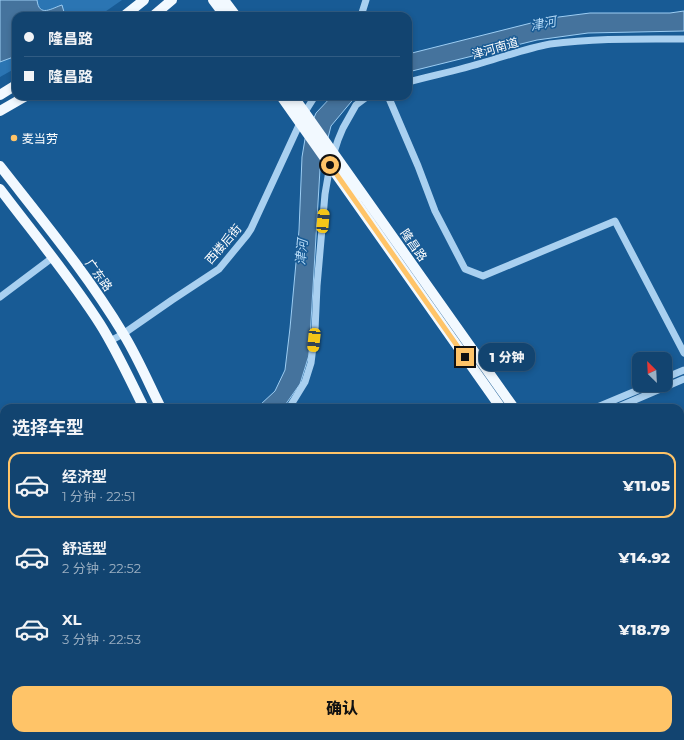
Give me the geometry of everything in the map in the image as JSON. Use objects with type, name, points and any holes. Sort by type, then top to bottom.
[{"type":"main road","points":[[129,12],[144,0]]},
{"type":"main road","points":[[158,12],[172,0]]},
{"type":"main road","points":[[213,0],[222,12]]},
{"type":"main road","points":[[224,0],[233,12]]},
{"type":"main road","points":[[0,95],[12,88]]},
{"type":"main road","points":[[0,112],[20,100]]},
{"type":"main road","points":[[285,100],[304,120]]},
{"type":"main road","name":"隆昌路","points":[[295,100],[304,120],[498,404]]},
{"type":"main road","name":"隆昌路","points":[[330,157],[511,404]]},
{"type":"main road","name":"广东路","points":[[0,166],[83,274],[123,334],[159,404]]},
{"type":"main road","points":[[0,189],[75,288],[100,324],[142,404]]},
{"type":"street","points":[[362,12],[366,0]]},
{"type":"street","name":"津河南道","points":[[412,81],[548,45],[580,40],[625,38],[684,40]]},
{"type":"street","name":"西楼后街","points":[[110,341],[123,334],[219,269],[229,258],[251,229],[313,100]]},
{"type":"street","points":[[291,404],[305,382],[311,363],[315,330],[317,286],[325,194],[330,157],[348,117],[356,105],[363,100]]},
{"type":"street","points":[[390,100],[418,166],[435,211],[465,269],[483,276],[615,221],[684,353]]},
{"type":"street","points":[[0,297],[52,258]]},
{"type":"street","points":[[672,375],[684,370]]},
{"type":"street","points":[[625,404],[684,379]]},
{"type":"street","points":[[605,404],[633,392]]},
{"type":"shaded area","points":[[0,0],[122,0],[105,12],[12,12],[12,70],[0,77]]},
{"type":"water","points":[[0,0],[37,0],[38,6],[43,10],[62,5],[64,12],[12,12],[12,58],[0,62]]},
{"type":"water","name":"津河","points":[[684,11],[684,31],[588,33],[537,40],[412,71],[412,53],[551,18],[590,13],[670,13]]},
{"type":"water","name":"津河","points":[[328,100],[353,100],[331,126],[320,169],[309,355],[300,384],[286,404],[261,404],[275,391],[285,370],[299,230],[302,157],[305,139],[316,113]]},
{"type":"place","name":"麦当劳","points":[[14,138]]},
{"type":"route","points":[[330,165],[465,357]]}]
